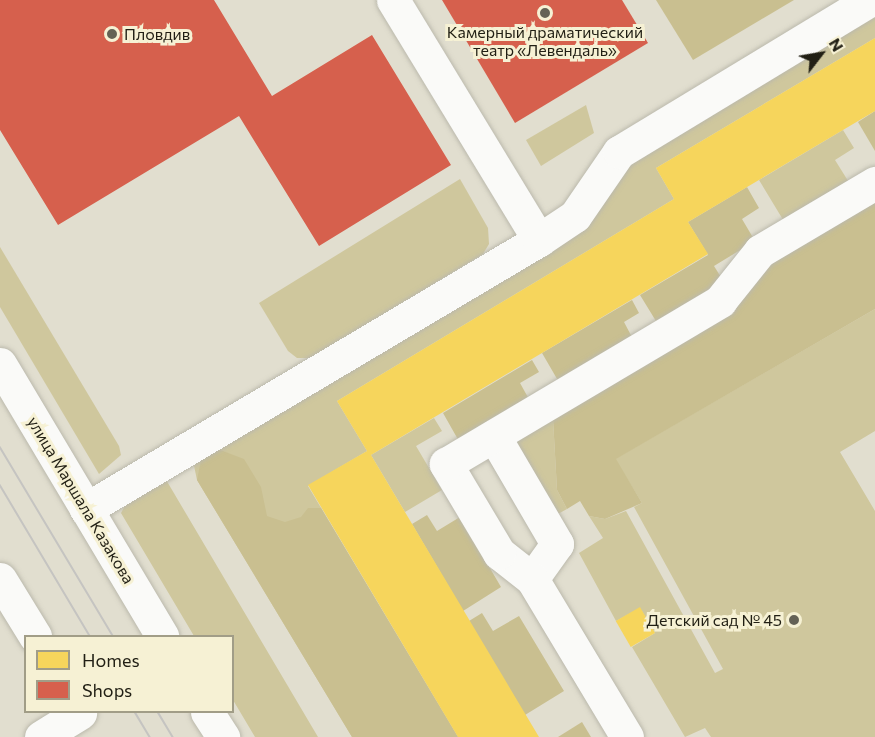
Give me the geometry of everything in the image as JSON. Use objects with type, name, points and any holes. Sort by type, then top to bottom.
[{"type":"street","points":[[393,0],[539,240]]},
{"type":"street","points":[[86,509],[539,240],[575,216],[619,152],[870,0]]},
{"type":"street","points":[[627,737],[532,579],[499,553],[446,464],[720,301],[760,251],[875,183]]},
{"type":"street","name":"улица Маршала Казакова","points":[[0,364],[161,635]]},
{"type":"street","points":[[494,436],[557,544],[532,579]]},
{"type":"street","points":[[0,579],[33,635]]},
{"type":"street","points":[[208,713],[223,737]]},
{"type":"street","points":[[41,737],[84,720]]},
{"type":"shaded area","points":[[656,0],[794,0],[693,60]]},
{"type":"shaded area","points":[[875,16],[875,38],[656,168],[674,199],[337,401],[367,451],[308,486],[458,737],[352,737],[197,480],[193,461],[631,162]]},
{"type":"shaded area","points":[[586,105],[594,133],[541,166],[526,140]]},
{"type":"shaded area","points":[[875,111],[875,151],[858,122]]},
{"type":"shaded area","points":[[843,130],[854,148],[835,160],[850,184],[785,223],[759,180]]},
{"type":"shaded area","points":[[460,179],[488,228],[489,244],[483,254],[311,358],[297,358],[288,351],[259,303]]},
{"type":"shaded area","points":[[747,187],[759,208],[742,219],[755,241],[714,266],[724,282],[659,326],[640,295],[708,255],[688,222]]},
{"type":"shaded area","points":[[875,203],[875,309],[616,459],[642,503],[605,519],[589,516],[580,501],[567,509],[557,490],[553,419],[771,261]]},
{"type":"shaded area","points":[[0,247],[119,446],[121,455],[99,474],[0,307]]},
{"type":"shaded area","points":[[632,300],[639,313],[624,322],[634,341],[560,384],[542,353]]},
{"type":"shaded area","name":"Детский сад № 45","points":[[875,309],[875,431],[840,452],[875,511],[875,737],[711,737],[705,728],[685,737],[632,647],[655,633],[640,608],[616,621],[579,553],[603,538],[589,516],[605,519],[626,511],[715,673],[723,669],[634,507],[642,503],[615,459]]},
{"type":"shaded area","points":[[532,360],[539,372],[520,383],[530,401],[460,443],[443,413]]},
{"type":"shaded area","points":[[434,418],[442,431],[416,446],[442,490],[405,512],[371,455]]},
{"type":"shaded area","points":[[553,419],[557,490],[567,509],[556,515],[514,444]]},
{"type":"shaded area","points":[[215,448],[244,459],[261,487],[267,516],[285,522],[301,517],[308,508],[321,508],[458,737],[352,737],[197,480],[202,455]]},
{"type":"shaded area","points":[[165,478],[318,737],[255,737],[234,702],[234,635],[193,635],[121,513],[129,498]]},
{"type":"shaded area","points":[[427,515],[437,531],[460,517],[501,587],[463,611],[412,524]]},
{"type":"shaded area","points":[[482,613],[493,631],[519,616],[564,691],[525,715],[469,621]]},
{"type":"shaded area","points":[[582,722],[591,737],[558,737]]},
{"type":"building: Homes","points":[[875,38],[875,111],[688,222],[708,254],[371,455],[539,737],[458,737],[308,485],[367,451],[337,401],[674,199],[656,168]]},
{"type":"building: Homes","points":[[640,607],[655,633],[631,647],[616,621]]},
{"type":"building: Shops","points":[[0,0],[214,0],[272,96],[372,35],[451,165],[319,246],[239,116],[58,225],[0,130]]},
{"type":"building: Shops","points":[[442,0],[622,0],[648,43],[515,123]]},
{"type":"tram line","points":[[0,447],[112,635]]},
{"type":"tram line","points":[[0,485],[89,635]]},
{"type":"tram line","points":[[136,713],[150,737]]},
{"type":"tram line","points":[[159,713],[173,737]]},
{"type":"place","name":"Камерный драматический театр «Левендаль»","points":[[545,13]]},
{"type":"place","name":"Пловдив","points":[[112,34]]},
{"type":"place","name":"Детский сад № 45","points":[[794,620]]}]
